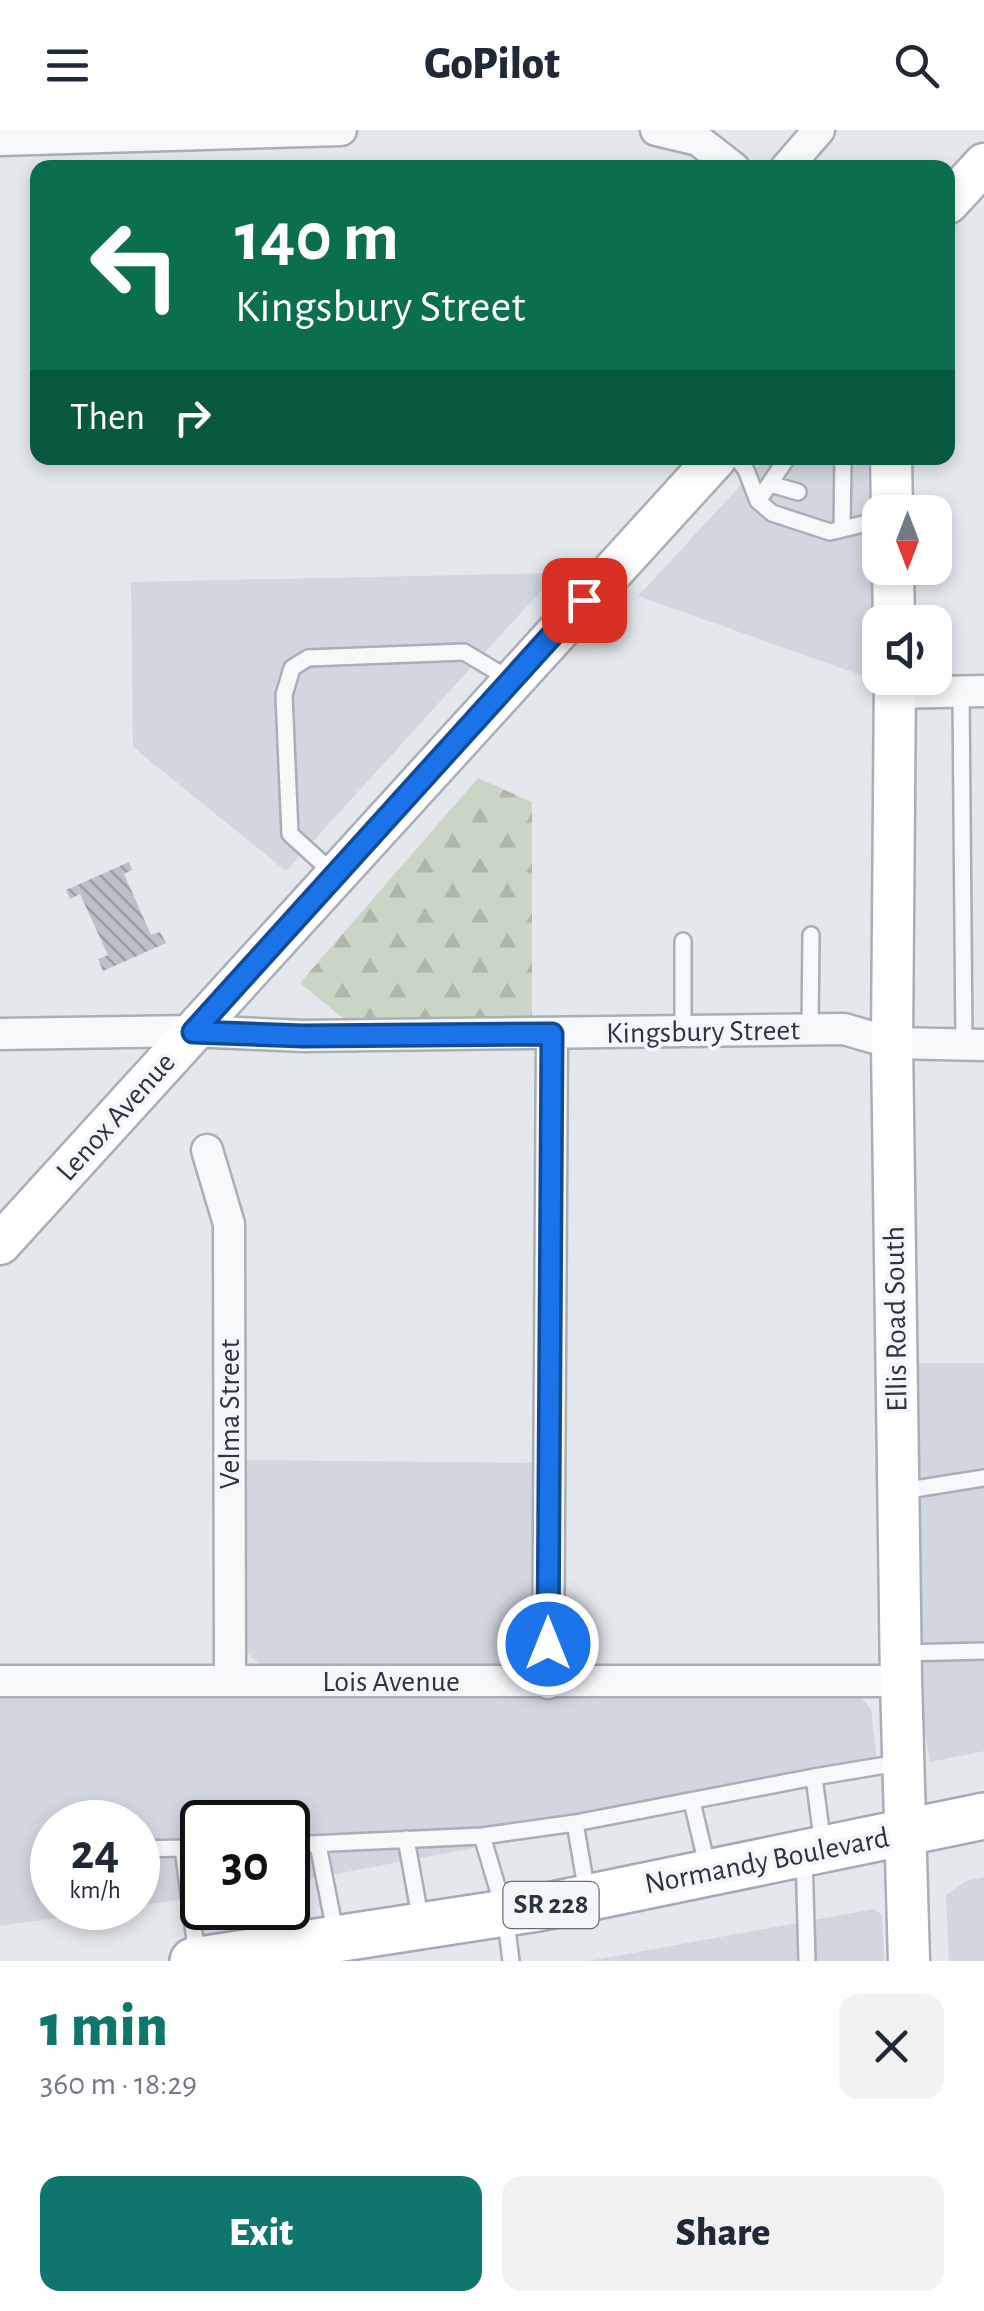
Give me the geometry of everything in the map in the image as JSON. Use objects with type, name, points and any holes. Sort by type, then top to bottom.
[{"type":"main road","name":"Normandy Boulevard","points":[[211,1960],[506,1913],[984,1816]]},
{"type":"street","points":[[0,140],[342,130]]},
{"type":"street","points":[[656,130],[698,140],[724,160]]},
{"type":"street","points":[[793,160],[819,130]]},
{"type":"street","points":[[955,195],[984,164]]},
{"type":"street","name":"Lenox Avenue","points":[[0,1244],[710,465]]},
{"type":"street","points":[[892,465],[892,495]]},
{"type":"street","name":"Ellis Road South","points":[[895,695],[892,1043],[909,1961]]},
{"type":"street","name":"Kingsbury Street","points":[[0,1034],[193,1032],[303,1036],[844,1029],[892,1043],[974,1044]]},
{"type":"street","points":[[548,1683],[552,1034]]},
{"type":"street","name":"Velma Street","points":[[207,1150],[230,1224],[230,1681]]},
{"type":"street","name":"Lois Avenue","points":[[0,1681],[548,1683],[901,1667]]},
{"type":"lane","points":[[742,465],[758,501],[772,513],[830,532],[862,524]]},
{"type":"lane","points":[[758,501],[782,465]]},
{"type":"lane","points":[[841,465],[834,484],[842,529]]},
{"type":"lane","points":[[770,484],[798,492]]},
{"type":"lane","points":[[335,875],[290,834],[284,696],[292,668],[308,658],[464,652],[511,680]]},
{"type":"lane","points":[[972,692],[974,1044]]},
{"type":"lane","points":[[810,1030],[811,936]]},
{"type":"lane","points":[[683,941],[683,1032]]},
{"type":"lane","points":[[898,1492],[984,1478]]},
{"type":"lane","points":[[901,1667],[984,1651]]},
{"type":"lane","points":[[310,1844],[482,1836],[575,1823],[904,1762]]},
{"type":"lane","points":[[807,1961],[814,1777]]},
{"type":"lane","points":[[692,1802],[709,1873]]},
{"type":"lane","points":[[575,1823],[588,1897]]},
{"type":"lane","points":[[482,1836],[506,1913],[511,1961]]},
{"type":"lane","points":[[406,1839],[421,1926]]},
{"type":"lane","points":[[318,1844],[337,1940]]},
{"type":"lane","points":[[204,1930],[211,1960]]},
{"type":"shaded area","points":[[760,465],[867,465],[869,495],[862,495],[862,585],[873,585],[874,605],[862,605],[862,675],[638,596]]},
{"type":"shaded area","points":[[557,573],[286,871],[133,747],[131,582]]},
{"type":"shaded area","points":[[918,1363],[984,1363],[984,1751],[930,1762],[916,1678]]},
{"type":"shaded area","points":[[242,1460],[539,1463],[537,1649],[532,1662],[523,1668],[261,1665],[247,1653],[242,1640]]},
{"type":"shaded area","points":[[843,1693],[860,1697],[871,1709],[878,1772],[310,1879],[310,1800],[180,1800],[180,1899],[160,1903],[160,1800],[30,1800],[30,1922],[0,1926],[0,1698]]},
{"type":"shaded area","points":[[984,1877],[984,1961],[949,1961],[946,1895],[966,1881]]},
{"type":"shaded area","points":[[874,1909],[882,1915],[884,1961],[589,1961]]},
{"type":"green space","points":[[478,778],[532,802],[532,1022],[344,1019],[300,983]]},
{"type":"building","points":[[129,862],[132,870],[124,874],[151,935],[160,932],[166,943],[103,971],[98,959],[108,955],[80,894],[70,899],[66,890]]},
{"type":"route","points":[[548,1644],[552,1034],[303,1036],[193,1032],[584,600]]}]
